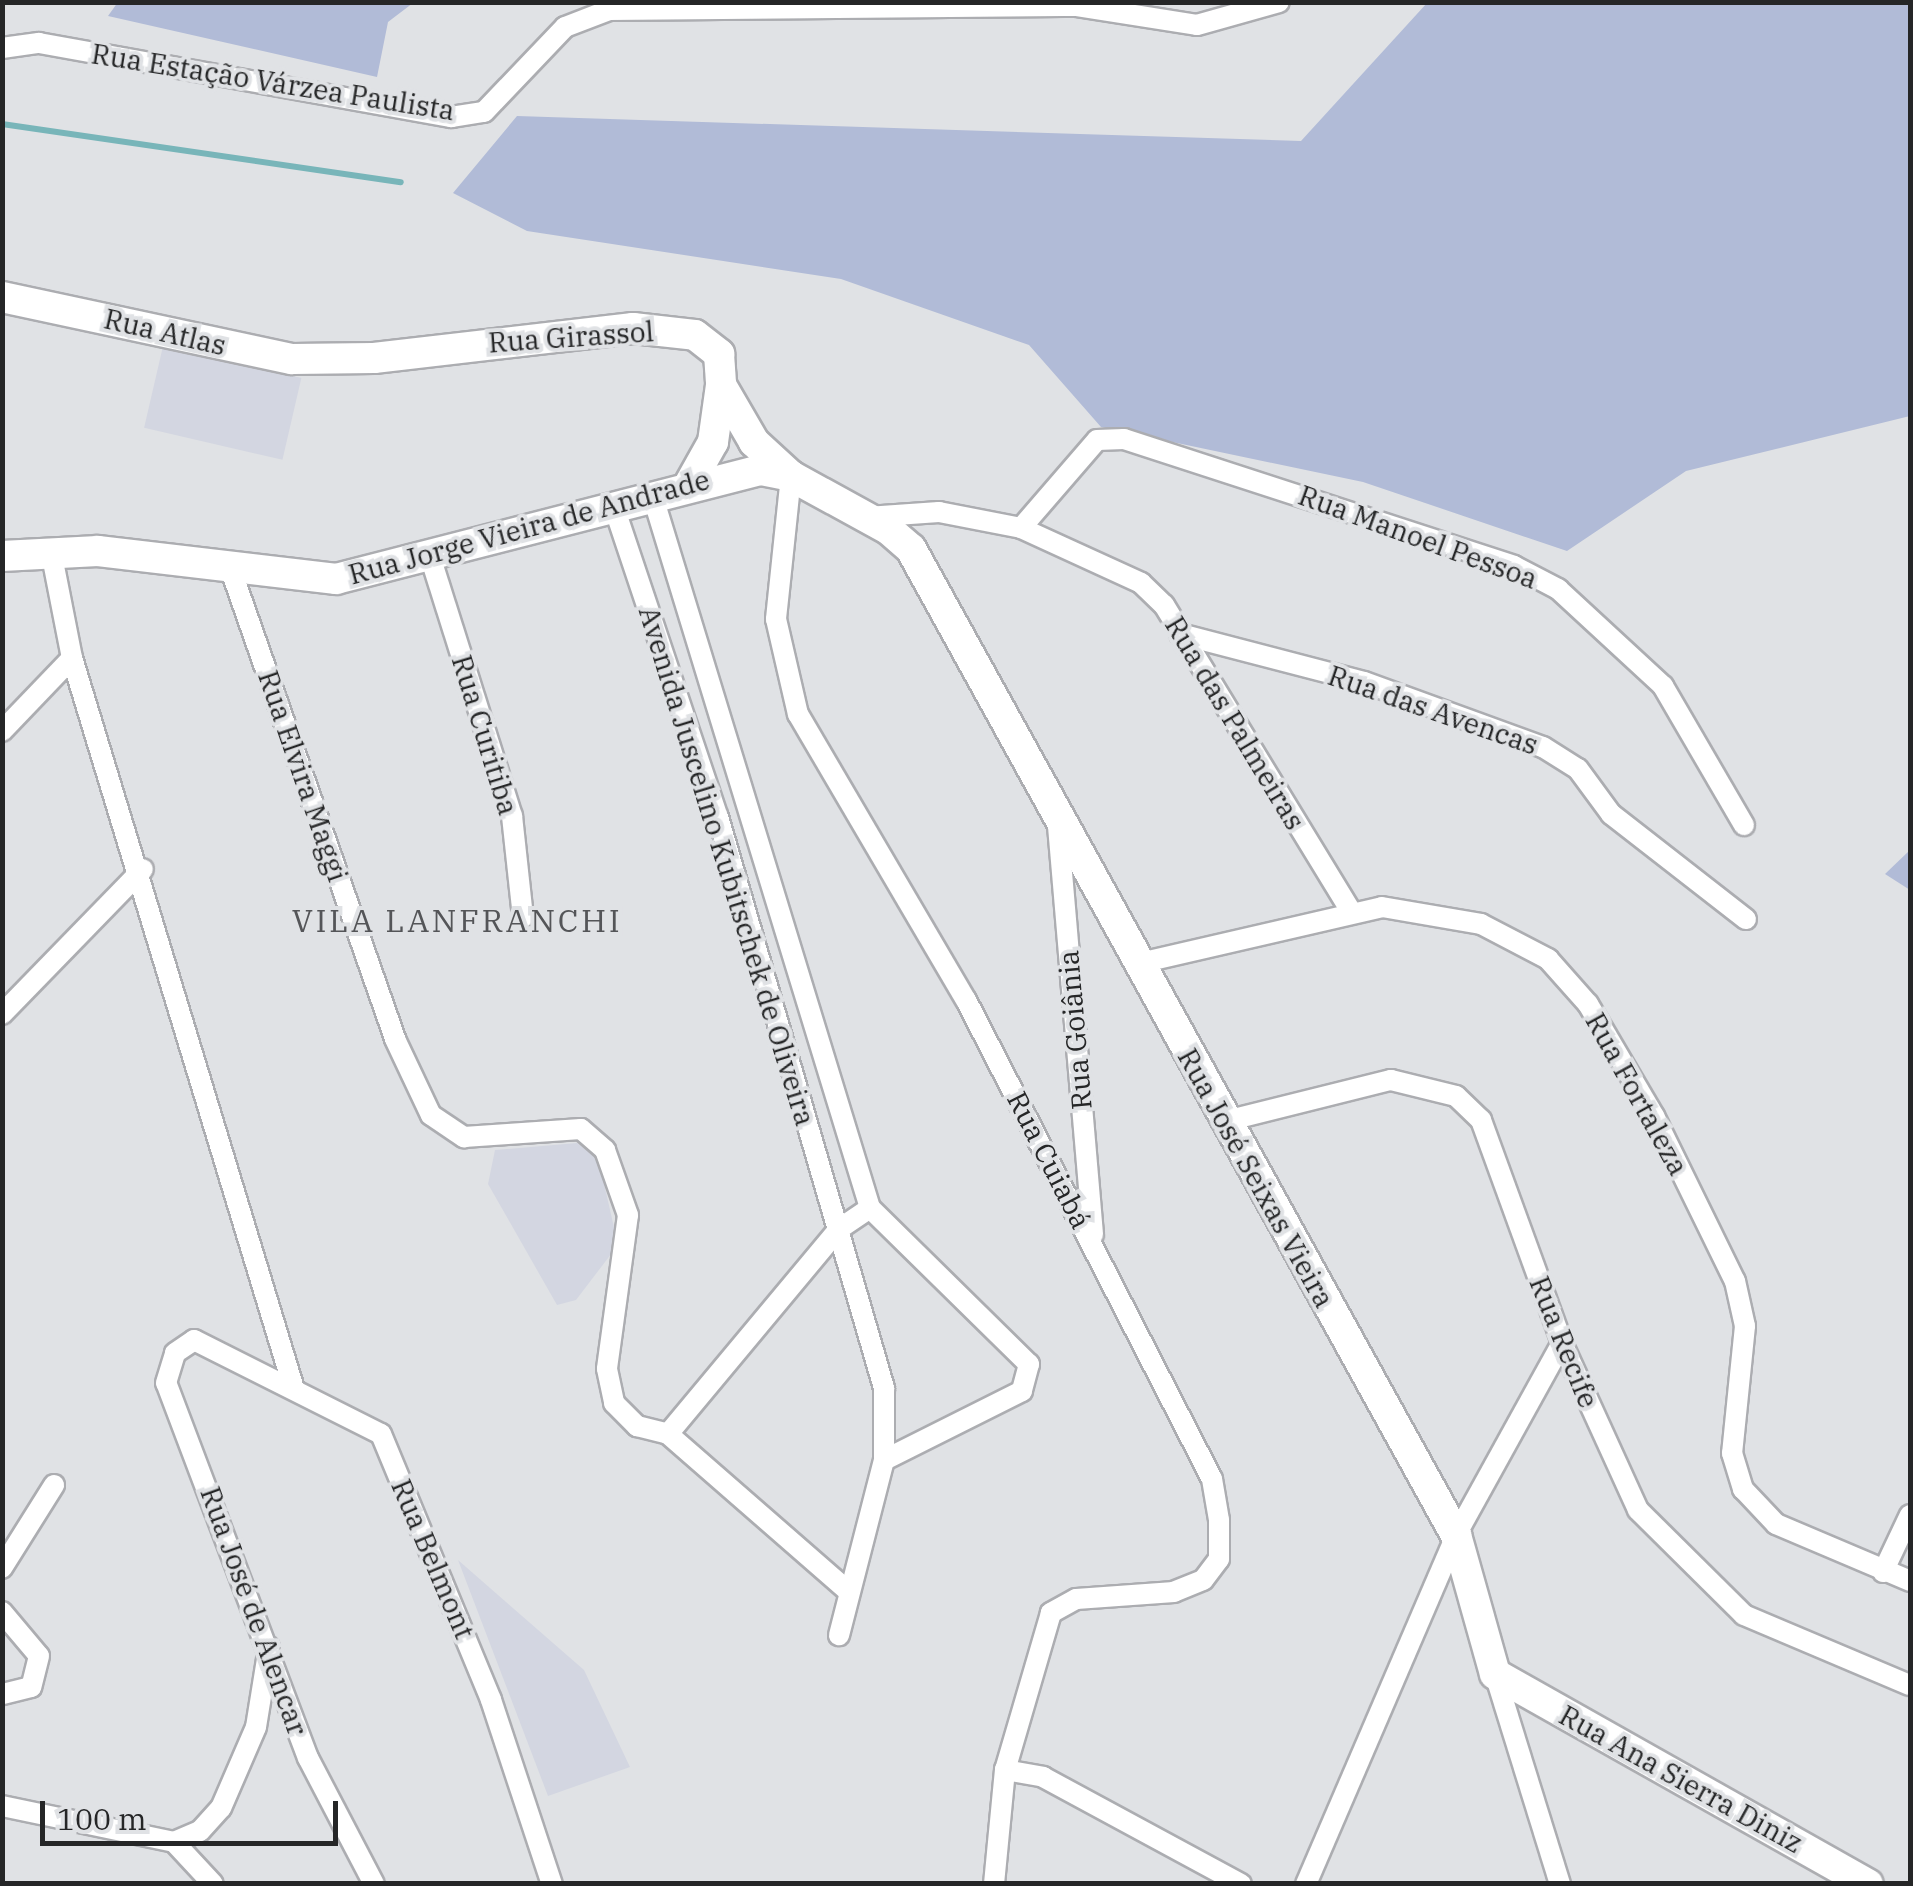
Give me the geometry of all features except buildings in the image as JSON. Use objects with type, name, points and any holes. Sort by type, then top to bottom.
[{"type":"street","name":"Rua Estação Várzea Paulista","points":[[2,48],[39,43],[451,117],[484,112],[566,27],[609,10],[1078,4],[1197,26],[1278,2]]},
{"type":"street","name":"Rua Atlas","points":[[2,297],[328,360]]},
{"type":"street","name":"Rua Girassol","points":[[328,360],[658,329],[711,342],[721,385],[754,442],[791,476]]},
{"type":"street","points":[[690,484],[714,442],[721,385]]},
{"type":"street","name":"Rua Manoel Pessoa","points":[[1021,528],[1098,440],[1124,439],[1514,566],[1558,589],[1663,686],[1744,825]]},
{"type":"street","name":"Rua Jorge Vieira de Andrade","points":[[2,556],[51,551],[336,580],[690,484],[762,470],[791,476],[867,517]]},
{"type":"street","name":"Rua Cuiabá","points":[[791,476],[776,618],[785,682],[1094,1246],[1212,1479],[1219,1559],[1203,1580],[1174,1592],[1076,1599],[1051,1612],[1010,1736],[1005,1770]]},
{"type":"street","name":"Avenida Juscelino Kubitschek de Oliveira","points":[[652,494],[750,804],[870,1208]]},
{"type":"street","name":"Avenida Juscelino Kubitschek de Oliveira","points":[[613,504],[718,817],[884,1388],[884,1460],[838,1635]]},
{"type":"street","name":"Rua das Palmeiras","points":[[867,517],[939,512],[1021,528],[1141,583],[1180,634],[1349,908]]},
{"type":"street","name":"Rua José Seixas Vieira","points":[[867,517],[911,549],[1140,963],[1222,1122],[1456,1535],[1560,1884]]},
{"type":"street","points":[[51,551],[72,658],[142,868],[294,1389]]},
{"type":"street","name":"Rua Curitiba","points":[[430,556],[512,816],[523,916]]},
{"type":"street","name":"Rua Elvira Maggi","points":[[232,572],[396,1040],[431,1116],[464,1137],[581,1129],[606,1150],[628,1214],[610,1386],[637,1426],[668,1434],[849,1592]]},
{"type":"street","name":"Rua das Avencas","points":[[1180,634],[1364,682],[1543,747],[1578,769],[1612,814],[1746,919]]},
{"type":"street","points":[[2,731],[72,658]]},
{"type":"street","points":[[718,817],[750,804]]},
{"type":"street","name":"Rua Goiânia","points":[[1057,814],[1094,1246]]},
{"type":"street","points":[[2,1014],[142,868]]},
{"type":"street","name":"Rua Fortaleza","points":[[1140,963],[1349,908],[1481,924],[1548,959],[1588,1004],[1739,1293],[1745,1326],[1732,1453],[1743,1489],[1776,1524],[1910,1581]]},
{"type":"street","name":"Rua Recife","points":[[1222,1122],[1376,1082],[1424,1082],[1456,1096],[1481,1120],[1562,1344],[1624,1488],[1744,1615],[1910,1685]]},
{"type":"street","points":[[668,1434],[838,1229],[870,1208],[1023,1352],[1022,1392],[884,1460]]},
{"type":"street","name":"Rua Belmont","points":[[194,1340],[381,1434],[491,1700],[552,1884]]},
{"type":"street","name":"Rua José de Alencar","points":[[194,1340],[176,1353],[166,1383],[270,1640],[308,1758],[374,1884]]},
{"type":"street","points":[[1306,1884],[1456,1535],[1562,1344]]},
{"type":"street","points":[[2,1568],[54,1485]]},
{"type":"street","points":[[1884,1572],[1910,1515]]},
{"type":"street","points":[[2,1612],[30,1640],[40,1672],[31,1688],[2,1694]]},
{"type":"street","points":[[174,1842],[221,1808],[256,1727],[270,1640]]},
{"type":"street","name":"Rua Ana Sierra Diniz","points":[[1495,1674],[1868,1884]]},
{"type":"street","points":[[994,1884],[1005,1770],[1043,1777],[1241,1884]]},
{"type":"street","points":[[2,1806],[174,1842],[213,1884]]},
{"type":"shaded area","points":[[118,2],[413,3],[388,22],[377,77],[108,16]]},
{"type":"shaded area","points":[[1427,3],[1910,3],[1910,416],[1686,471],[1567,551],[1363,482],[1101,427],[1029,345],[841,279],[527,231],[453,193],[517,116],[1301,141]]},
{"type":"shaded area","points":[[163,346],[301,378],[282,460],[144,428]]},
{"type":"shaded area","points":[[1910,850],[1910,890],[1885,874]]},
{"type":"shaded area","points":[[577,1143],[598,1157],[618,1245],[576,1300],[557,1305],[488,1184],[495,1150]]},
{"type":"shaded area","points":[[458,1560],[584,1670],[630,1767],[548,1796]]},
{"type":"waterway","points":[[2,124],[401,182]]},
{"type":"district","name":"VILA LANFRANCHI","points":[[457,920]]}]
